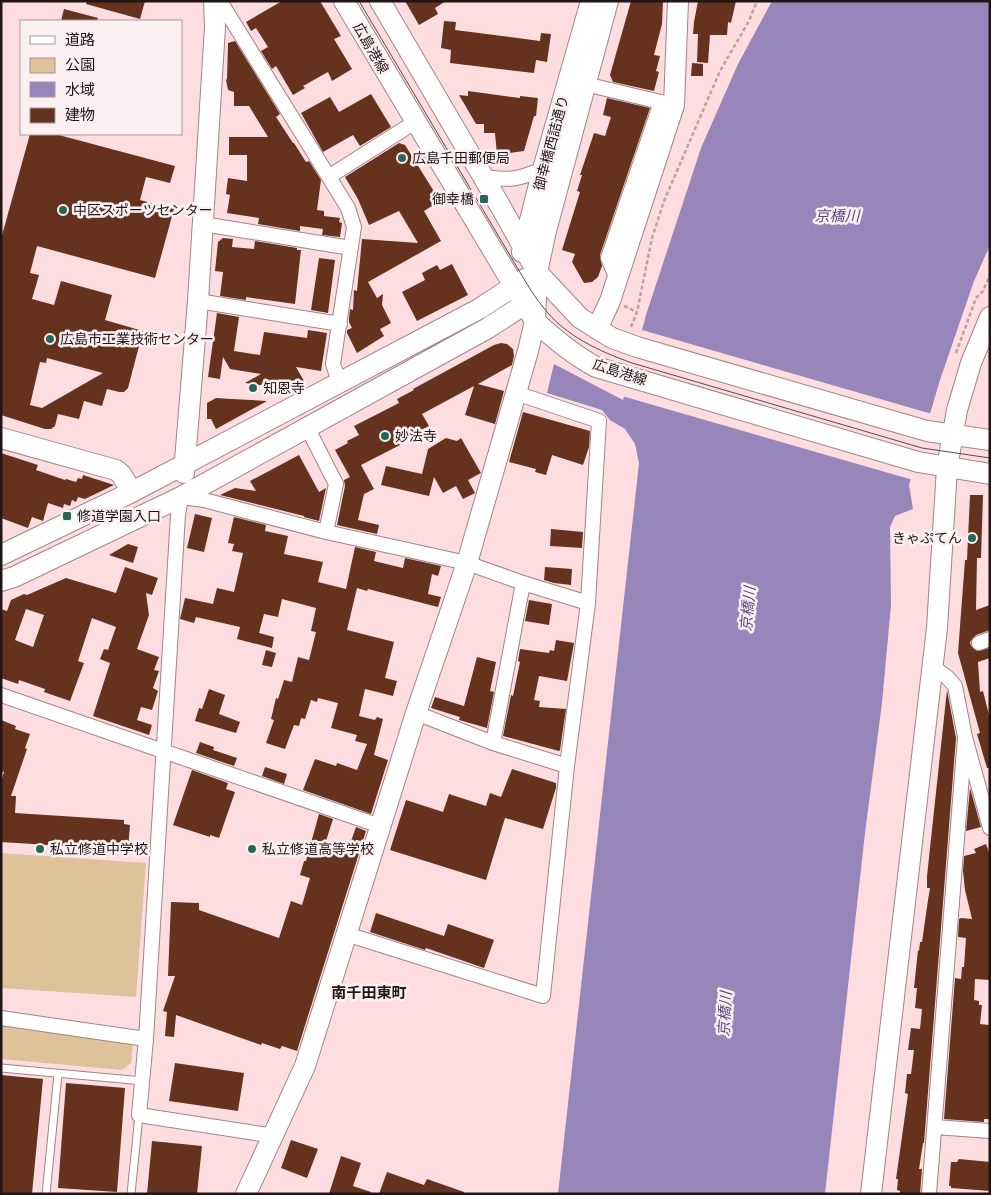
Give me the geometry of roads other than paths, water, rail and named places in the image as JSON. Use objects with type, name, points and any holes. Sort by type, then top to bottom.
[{"type":"street","points":[[214,1],[215,26],[198,302],[185,464],[178,516],[146,1039],[139,1116],[274,1136]]},
{"type":"street","points":[[220,1],[330,176],[348,208],[354,228],[333,364],[339,382]]},
{"type":"street","name":"広島港線","points":[[344,1],[530,313],[562,346],[596,367],[918,462],[990,474]]},
{"type":"street","points":[[380,1],[484,177],[537,272],[580,318],[612,338],[637,347],[927,431],[990,440]]},
{"type":"street","name":"御幸橋西詰通り","points":[[514,286],[544,169],[591,1]]},
{"type":"street","name":"御幸橋西詰通り","points":[[246,1194],[305,1066],[416,712],[467,563],[516,393],[546,231],[608,1]]},
{"type":"street","points":[[597,329],[610,301],[617,279],[668,104],[678,1]]},
{"type":"street","points":[[585,84],[668,104]]},
{"type":"street","points":[[330,176],[415,122]]},
{"type":"street","points":[[484,177],[504,180],[524,177],[544,169]]},
{"type":"street","points":[[203,224],[351,248]]},
{"type":"street","points":[[1,555],[132,492],[479,309],[537,272]]},
{"type":"street","points":[[198,302],[340,324]]},
{"type":"street","points":[[1,581],[14,577],[181,498],[488,328],[530,313]]},
{"type":"street","points":[[871,1194],[938,628],[948,468],[957,410],[971,363],[990,317]]},
{"type":"street","points":[[346,934],[543,996],[588,602],[599,421],[516,393]]},
{"type":"street","points":[[307,427],[336,484],[326,532]]},
{"type":"street","points":[[1,438],[116,470],[121,474],[132,492]]},
{"type":"street","points":[[181,498],[204,500],[326,532],[467,563],[523,583],[588,602]]},
{"type":"street","points":[[493,743],[523,583]]},
{"type":"street","points":[[932,667],[947,677],[955,686],[965,737],[988,812],[990,828]]},
{"type":"street","points":[[1,696],[380,826]]},
{"type":"street","points":[[416,712],[493,743],[568,766]]},
{"type":"street","points":[[930,1194],[965,737]]},
{"type":"street","points":[[1,1018],[146,1039]]},
{"type":"street","points":[[935,1127],[990,1131]]},
{"type":"lane","points":[[1,1068],[143,1081]]},
{"type":"lane","points":[[46,1194],[58,1074]]},
{"type":"lane","points":[[131,1194],[139,1116]]},
{"type":"water","name":"京橋川","points":[[772,1],[990,1],[990,245],[974,281],[940,380],[909,485],[913,509],[895,516],[890,527],[891,605],[882,703],[865,833],[825,1194],[558,1194],[639,463],[635,444],[625,429],[610,420],[602,410],[547,393],[554,364],[623,400],[646,315],[701,148],[738,64]]},
{"type":"tram line","points":[[359,1],[531,290],[552,317],[572,334],[595,348],[632,363],[922,448],[990,458]]},
{"type":"place","name":"広島千田郵便局","points":[[402,158]]},
{"type":"place","name":"御幸橋","points":[[484,199]]},
{"type":"place","name":"中区スポーツセンター","points":[[63,210]]},
{"type":"place","name":"広島市工業技術センター","points":[[50,339]]},
{"type":"place","name":"知恩寺","points":[[253,388]]},
{"type":"place","name":"妙法寺","points":[[385,436]]},
{"type":"place","name":"修道学園入口","points":[[67,516]]},
{"type":"place","name":"きゃぷてん","points":[[972,538]]},
{"type":"place","name":"私立修道中学校","points":[[40,849]]},
{"type":"place","name":"私立修道高等学校","points":[[252,849]]},
{"type":"district","name":"南千田東町","points":[[369,993]]}]
